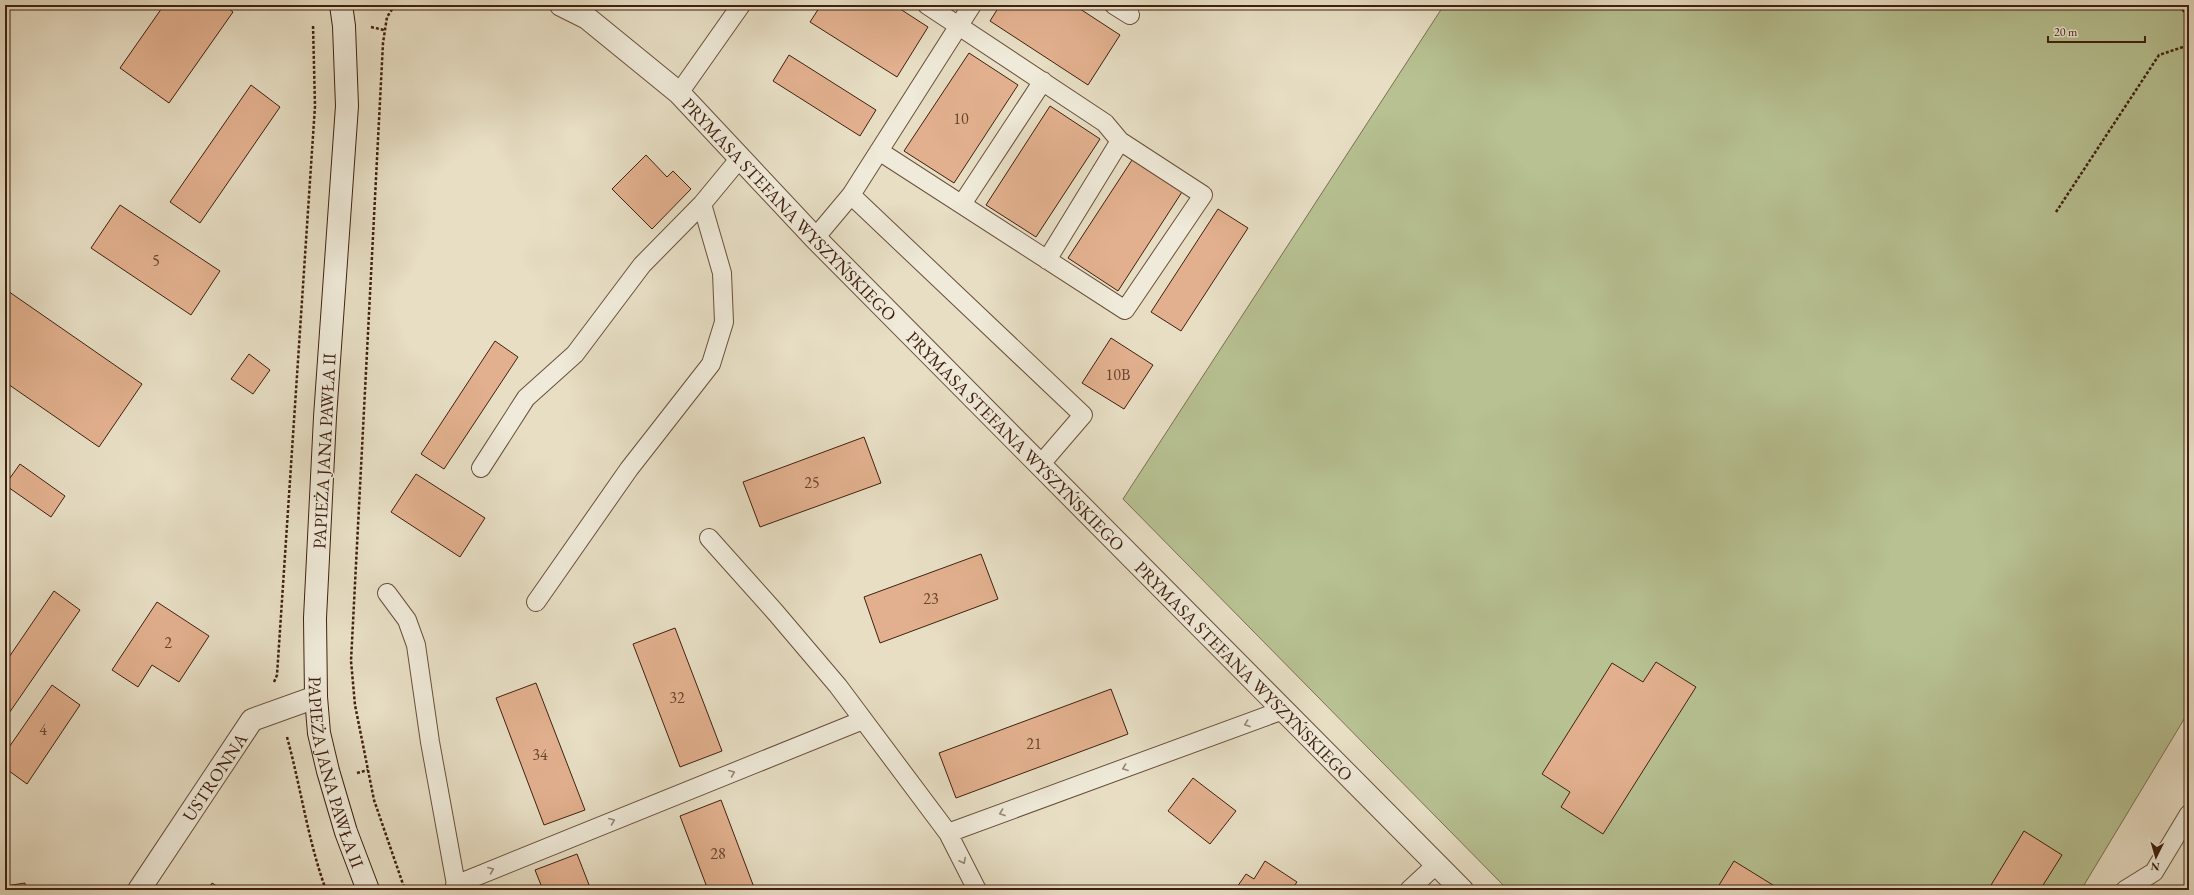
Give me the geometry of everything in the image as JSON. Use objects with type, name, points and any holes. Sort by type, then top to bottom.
[{"type":"street","name":"PAPIEŻA JANA PAWŁA II","points":[[341,5],[344,26],[347,106],[325,417],[315,618],[316,697],[319,733],[328,771],[346,832],[368,890]]},
{"type":"street","name":"PRYMASA STEFANA WYSZYŃSKIEGO","points":[[561,5],[587,18],[679,93],[815,238],[1462,890]]},
{"type":"street","name":"USTRONNA","points":[[139,890],[252,720],[316,697]]},
{"type":"lane","points":[[679,93],[741,5]]},
{"type":"lane","points":[[879,151],[1125,310],[1203,195],[1120,141],[1106,123],[927,5]]},
{"type":"lane","points":[[815,238],[851,195],[972,5]]},
{"type":"lane","points":[[1114,5],[1130,15]]},
{"type":"lane","points":[[962,204],[1043,82]]},
{"type":"lane","points":[[1047,260],[1120,141]]},
{"type":"lane","points":[[481,468],[526,398],[575,354],[642,265],[702,204],[740,158]]},
{"type":"lane","points":[[851,195],[1084,415],[1040,465]]},
{"type":"lane","points":[[536,602],[628,469],[711,364],[724,322],[722,273],[702,204]]},
{"type":"lane","points":[[708,538],[776,613],[838,686],[948,833],[977,890]]},
{"type":"lane","points":[[387,593],[407,620],[416,645],[430,742],[456,887],[863,720]]},
{"type":"lane","points":[[948,833],[1283,710]]},
{"type":"lane","points":[[2125,890],[2154,872],[2189,814]]},
{"type":"lane","points":[[1410,890],[1437,864]]},
{"type":"path","points":[[395,5],[387,16],[383,43],[351,661],[355,705],[374,800],[406,890]]},
{"type":"path","points":[[2180,5],[2189,20]]},
{"type":"path","points":[[2056,212],[2159,55],[2189,45]]},
{"type":"green space","points":[[1444,5],[2189,5],[2189,711],[2081,890],[1508,890],[1123,499]]},
{"type":"building","points":[[164,5],[224,5],[233,12],[169,103],[120,68]]},
{"type":"building","points":[[821,5],[894,5],[928,27],[897,77],[810,22]]},
{"type":"building","points":[[1000,5],[1074,5],[1120,35],[1088,85],[990,21]]},
{"type":"building","points":[[969,53],[1018,85],[954,183],[904,151]]},
{"type":"building","points":[[789,55],[876,110],[860,136],[773,81]]},
{"type":"building","points":[[251,85],[280,107],[200,223],[170,202]]},
{"type":"building","points":[[1050,106],[1100,139],[1036,237],[986,205]]},
{"type":"building","points":[[646,155],[667,177],[673,171],[691,189],[652,229],[612,189]]},
{"type":"building","points":[[1132,160],[1182,192],[1118,291],[1068,258]]},
{"type":"building","points":[[120,205],[220,271],[191,315],[91,248]]},
{"type":"building","points":[[1218,209],[1248,228],[1181,331],[1151,312]]},
{"type":"building","points":[[5,289],[142,384],[99,447],[5,382],[5,370],[7,367],[5,365]]},
{"type":"building","points":[[1111,338],[1153,365],[1124,409],[1082,383]]},
{"type":"building","points":[[495,341],[518,357],[444,469],[421,454]]},
{"type":"building","points":[[249,354],[270,370],[253,394],[231,379]]},
{"type":"building","points":[[864,437],[881,483],[760,527],[743,482]]},
{"type":"building","points":[[20,464],[65,496],[51,517],[5,485]]},
{"type":"building","points":[[416,474],[485,518],[460,557],[391,512]]},
{"type":"building","points":[[981,554],[998,599],[880,643],[864,597]]},
{"type":"building","points":[[54,591],[80,610],[5,719],[5,663]]},
{"type":"building","points":[[157,602],[209,636],[179,682],[152,665],[138,687],[112,670]]},
{"type":"building","points":[[675,628],[722,751],[680,767],[633,644]]},
{"type":"building","points":[[1656,662],[1696,687],[1603,834],[1561,807],[1570,792],[1542,774],[1612,663],[1643,682]]},
{"type":"building","points":[[536,683],[585,810],[544,825],[496,698]]},
{"type":"building","points":[[52,685],[80,705],[27,784],[5,768],[5,753]]},
{"type":"building","points":[[1111,689],[1128,734],[956,798],[939,753]]},
{"type":"building","points":[[1193,778],[1236,811],[1210,844],[1168,811]]},
{"type":"building","points":[[721,800],[755,890],[708,890],[680,816]]},
{"type":"building","points":[[2024,831],[2062,855],[2040,890],[1988,890]]},
{"type":"building","points":[[577,854],[591,890],[543,890],[535,870]]},
{"type":"building","points":[[1265,861],[1297,882],[1292,889],[1294,890],[1235,890],[1246,874],[1254,879]]},
{"type":"building","points":[[1734,861],[1781,890],[1716,890]]},
{"type":"building","points":[[5,882],[6,886],[25,883],[26,890],[5,890]]},
{"type":"building","points":[[212,883],[223,890],[208,890]]}]
